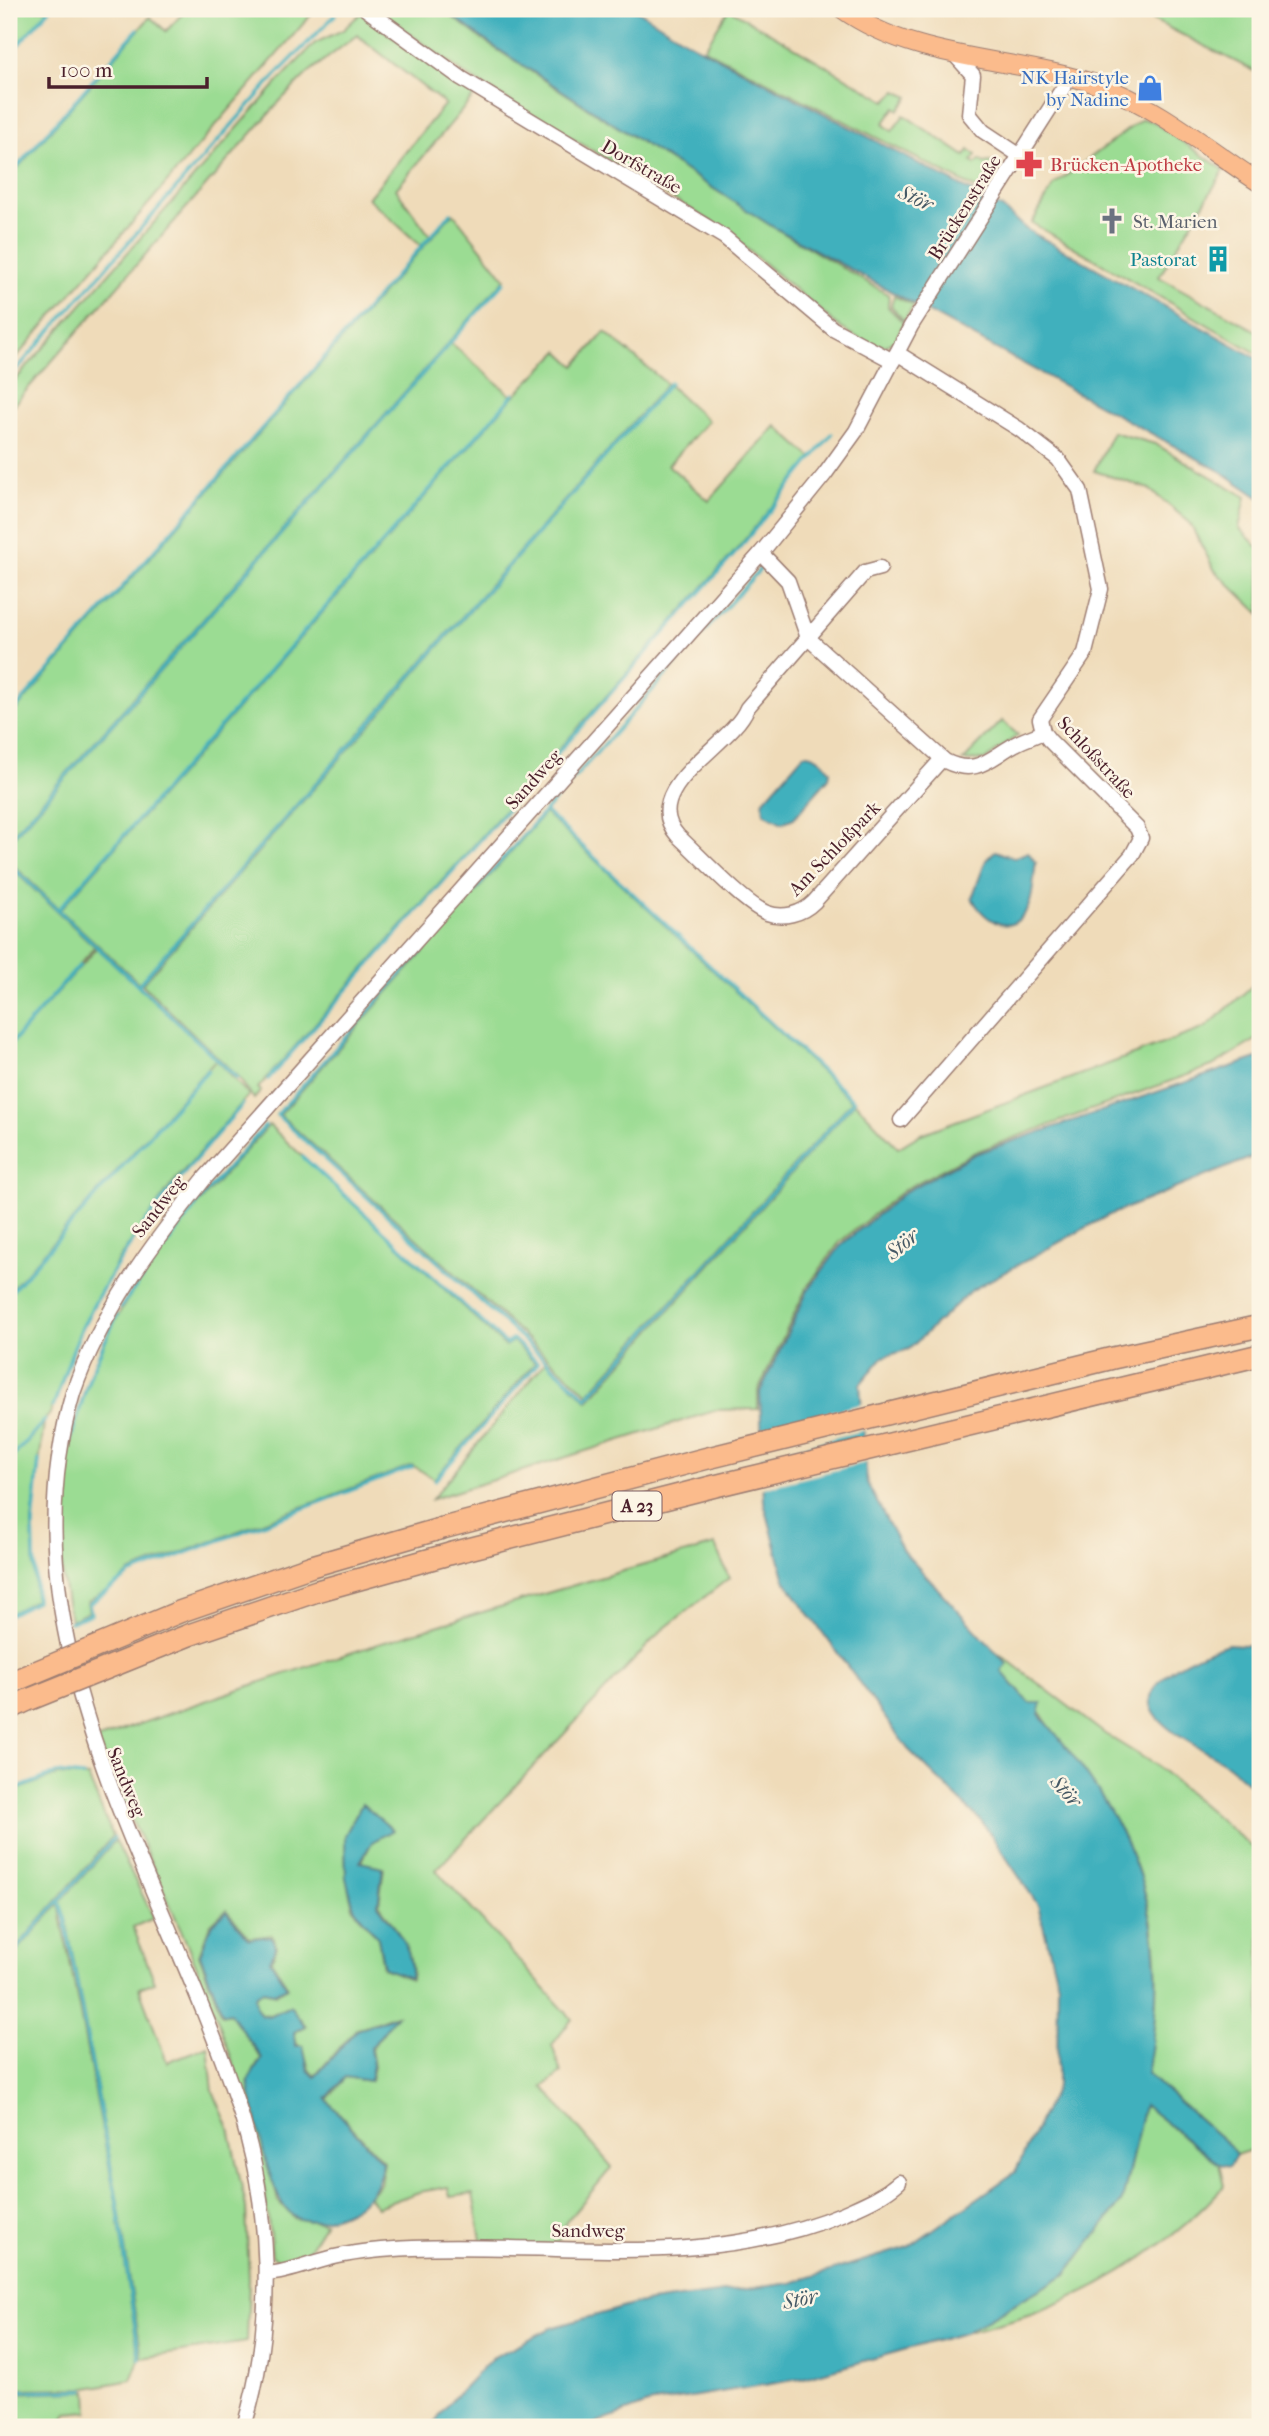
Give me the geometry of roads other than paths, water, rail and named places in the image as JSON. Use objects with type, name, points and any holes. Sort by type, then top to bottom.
[{"type":"highway","name":"A 23","points":[[14,1682],[179,1612],[312,1566],[391,1543],[704,1460],[1113,1358],[1260,1326]]},
{"type":"highway","name":"A 23","points":[[18,1704],[202,1631],[317,1591],[449,1554],[1122,1386],[1260,1355]]},
{"type":"main road","points":[[842,9],[898,38],[954,54],[1070,77],[1143,105],[1260,184]]},
{"type":"street","name":"Dorfstraße","points":[[366,9],[472,85],[724,237],[833,329],[895,357]]},
{"type":"street","points":[[954,54],[973,75],[969,114],[983,131],[1019,155]]},
{"type":"street","name":"Brückenstraße","points":[[895,357],[914,321],[1070,77]]},
{"type":"street","name":"Sandweg","points":[[244,2427],[260,2359],[267,2274],[256,2181],[237,2102],[211,2028],[81,1715],[56,1612],[51,1534],[59,1458],[73,1394],[96,1339],[137,1266],[205,1178],[761,552],[825,474],[856,431],[895,357]]},
{"type":"street","name":"Schloßstraße","points":[[895,357],[1019,429],[1058,459],[1080,490],[1101,589],[1085,653],[1040,719],[1043,732],[1140,833],[1139,844],[901,1120]]},
{"type":"street","points":[[761,552],[788,581],[808,638],[942,759],[957,765],[985,764],[1013,745],[1043,732]]},
{"type":"street","name":"Am Schloßpark","points":[[880,568],[865,572],[747,708],[734,731],[715,743],[676,786],[670,796],[671,825],[678,836],[757,907],[771,914],[799,912],[814,902],[942,759]]},
{"type":"street","name":"Sandweg","points":[[267,2274],[339,2256],[412,2248],[657,2249],[743,2242],[788,2234],[831,2218],[885,2195],[899,2182]]},
{"type":"water","name":"Stör","points":[[443,9],[635,9],[688,42],[1001,207],[1026,229],[1260,360],[1260,498],[1222,472],[773,227],[490,44]]},
{"type":"water","points":[[804,754],[822,761],[830,771],[829,778],[794,818],[782,823],[764,813],[763,801]]},
{"type":"water","points":[[995,851],[1014,858],[1028,852],[1036,863],[1029,906],[1012,924],[996,922],[989,918],[972,898],[986,860]]},
{"type":"water","name":"Stör","points":[[1260,1057],[1260,1154],[1107,1216],[972,1290],[909,1349],[883,1357],[860,1384],[867,1483],[903,1551],[1007,1664],[1002,1672],[1029,1703],[1042,1703],[1039,1714],[1074,1756],[1102,1797],[1124,1838],[1141,1880],[1152,1924],[1156,1970],[1154,2020],[1147,2074],[1230,2146],[1236,2155],[1230,2166],[1219,2164],[1144,2105],[1122,2201],[1066,2274],[964,2333],[800,2379],[648,2404],[587,2427],[431,2427],[448,2404],[492,2358],[551,2328],[636,2304],[791,2283],[908,2247],[1015,2172],[1057,2085],[1058,1984],[1038,1905],[983,1823],[908,1749],[785,1581],[764,1502],[760,1392],[808,1290],[842,1244],[906,1191],[975,1154]]},
{"type":"water","points":[[1228,1644],[1260,1646],[1260,1791],[1222,1761],[1172,1731],[1153,1711],[1151,1698],[1156,1685],[1167,1674],[1199,1655]]},
{"type":"water","points":[[362,1804],[393,1830],[372,1842],[360,1862],[383,1867],[378,1905],[406,1948],[410,1958],[410,1978],[384,1968],[378,1938],[354,1908],[346,1878],[345,1835]]},
{"type":"water","points":[[226,1911],[249,1939],[271,1936],[276,1947],[270,1961],[287,1987],[274,1993],[263,1991],[255,1996],[256,2007],[261,2015],[270,2016],[290,2006],[305,2026],[294,2032],[295,2046],[303,2046],[308,2070],[315,2077],[356,2030],[396,2016],[370,2049],[373,2065],[370,2081],[345,2077],[326,2099],[383,2163],[378,2180],[365,2200],[337,2216],[313,2221],[295,2217],[286,2209],[271,2176],[248,2081],[262,2058],[230,2013],[223,2014],[200,1955],[211,1926]]},
{"type":"waterway","points":[[9,55],[50,9]]},
{"type":"waterway","points":[[9,378],[275,76],[335,15]]},
{"type":"waterway","points":[[9,176],[138,29]]},
{"type":"waterway","points":[[9,716],[451,213]]},
{"type":"waterway","points":[[9,840],[504,282]]},
{"type":"waterway","points":[[139,984],[670,383]]},
{"type":"waterway","points":[[58,910],[514,394]]},
{"type":"waterway","points":[[268,1079],[738,550],[832,434]]},
{"type":"waterway","points":[[545,811],[762,567]]},
{"type":"waterway","points":[[545,811],[854,1101],[587,1398],[277,1115],[545,811]]},
{"type":"waterway","points":[[9,864],[237,1078]]},
{"type":"waterway","points":[[9,1046],[80,965]]},
{"type":"waterway","points":[[9,1294],[208,1070]]},
{"type":"waterway","points":[[53,1407],[79,1336],[116,1266],[177,1182],[243,1104]]},
{"type":"waterway","points":[[120,1308],[207,1191],[265,1126]]},
{"type":"waterway","points":[[303,1157],[506,1344],[513,1339],[538,1363],[435,1480]]},
{"type":"waterway","points":[[71,1438],[91,1372],[117,1315]]},
{"type":"waterway","points":[[9,1461],[45,1420]]},
{"type":"waterway","points":[[9,1615],[36,1601],[33,1524],[39,1460]]},
{"type":"waterway","points":[[70,1622],[91,1614],[89,1604],[131,1574],[412,1467]]},
{"type":"waterway","points":[[9,1792],[57,1773],[83,1776]]},
{"type":"waterway","points":[[9,1958],[114,1838]]},
{"type":"waterway","points":[[59,1901],[65,1918],[117,2202],[140,2359]]},
{"type":"waterway","points":[[9,2391],[85,2390]]},
{"type":"place","name":"NK Hairstyle by Nadine","points":[[1150,88]]},
{"type":"place","name":"Brücken-Apotheke","points":[[1029,164]]},
{"type":"place","name":"St. Marien","points":[[1112,221]]},
{"type":"place","name":"Pastorat","points":[[1218,259]]}]
